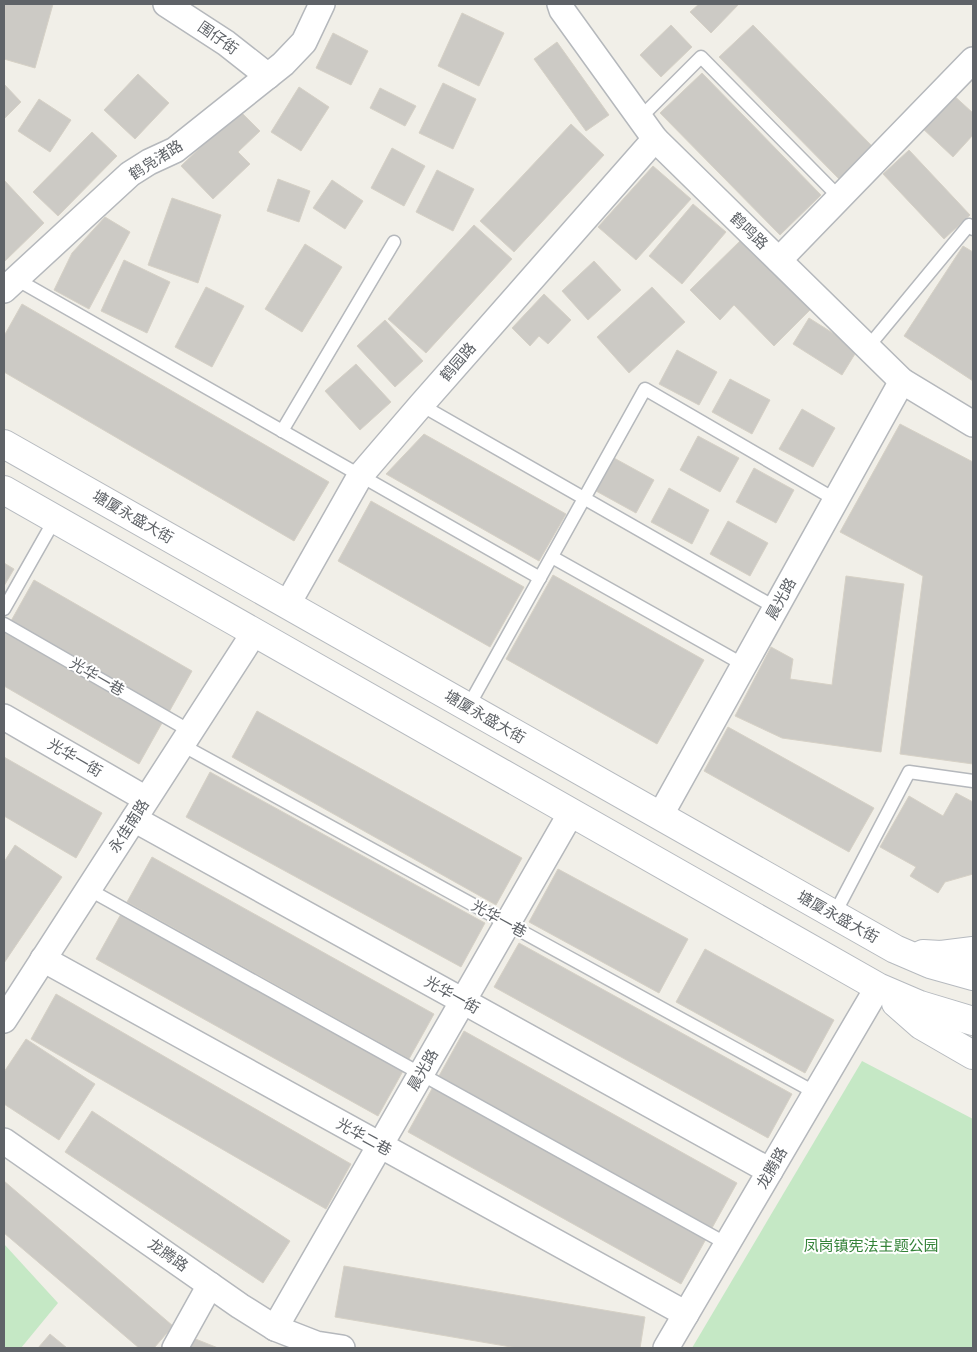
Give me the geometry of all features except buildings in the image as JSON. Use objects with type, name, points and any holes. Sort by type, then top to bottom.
[{"type":"main road","name":"塘厦永盛大街","points":[[4,444],[895,949],[930,964],[973,976]]},
{"type":"main road","points":[[4,490],[878,987],[920,1005],[973,1021]]},
{"type":"main road","points":[[895,949],[917,954],[941,955],[973,951]]},
{"type":"main road","points":[[878,987],[921,1025],[973,1055]]},
{"type":"street","name":"围仔街","points":[[166,4],[226,43],[268,76]]},
{"type":"street","name":"鹤凫渚路","points":[[10,284],[130,174],[149,162],[176,150],[283,64],[304,42],[322,4]]},
{"type":"street","name":"鹤鸣路","points":[[560,4],[562,10],[655,139],[902,381],[973,424]]},
{"type":"street","points":[[779,260],[973,60]]},
{"type":"street","name":"鹤园路","points":[[288,605],[360,476],[655,139]]},
{"type":"street","name":"晨光路","points":[[660,816],[902,381]]},
{"type":"street","name":"永佳南路","points":[[4,1020],[254,633]]},
{"type":"street","name":"光华一街","points":[[4,717],[140,809],[463,1001],[770,1171]]},
{"type":"street","name":"晨光路","points":[[275,1328],[571,813]]},
{"type":"street","name":"光华二巷","points":[[43,959],[686,1314]]},
{"type":"street","name":"龙腾路","points":[[666,1348],[878,987]]},
{"type":"street","name":"龙腾路","points":[[4,1141],[275,1328],[316,1344],[342,1348]]},
{"type":"street","points":[[175,1348],[210,1284]]},
{"type":"lane","points":[[640,118],[701,57],[839,197]]},
{"type":"lane","points":[[868,347],[969,225],[973,229]]},
{"type":"lane","points":[[282,431],[394,242]]},
{"type":"lane","points":[[10,284],[282,431],[540,578]]},
{"type":"lane","points":[[468,707],[645,389],[836,500]]},
{"type":"lane","points":[[421,405],[776,608]]},
{"type":"lane","points":[[4,609],[55,519]]},
{"type":"lane","points":[[552,558],[744,665]]},
{"type":"lane","name":"光华一巷","points":[[4,624],[186,738],[508,924],[816,1093]]},
{"type":"lane","points":[[834,915],[909,772],[973,781]]},
{"type":"lane","points":[[88,889],[727,1244]]},
{"type":"green space","name":"凤岗镇宪法主题公园","points":[[862,1061],[973,1119],[973,1348],[692,1348]]},
{"type":"green space","points":[[4,1244],[58,1303],[21,1348],[4,1348]]}]
